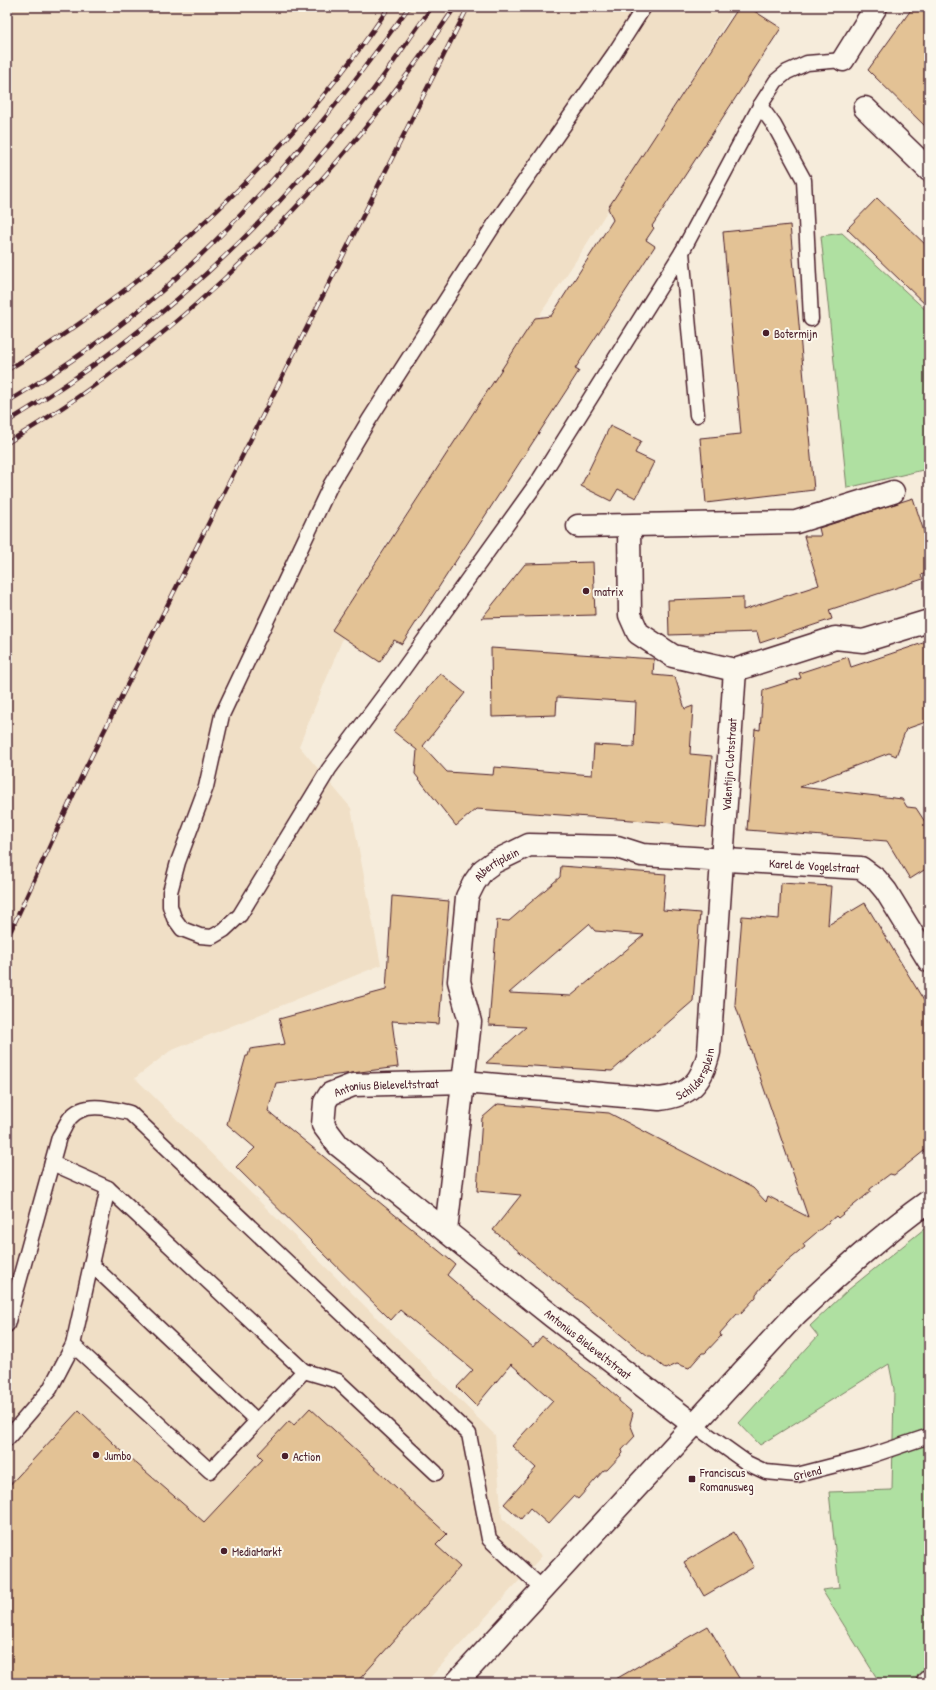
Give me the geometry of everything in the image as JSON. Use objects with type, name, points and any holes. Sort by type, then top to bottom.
[{"type":"street","points":[[843,60],[876,7]]},
{"type":"street","points":[[865,108],[929,170]]},
{"type":"street","points":[[578,526],[796,522],[893,492]]},
{"type":"street","points":[[629,526],[630,615],[638,633],[672,656],[735,670],[835,638],[863,641],[929,621]]},
{"type":"street","name":"Valentijn Clotsstraat","points":[[723,859],[735,670]]},
{"type":"street","name":"Albertiplein","points":[[464,1082],[470,1022],[459,981],[467,897],[483,870],[503,856],[529,845],[617,848],[642,855],[723,859]]},
{"type":"street","name":"Karel de Vogelstraat","points":[[723,859],[861,868],[876,879],[886,891],[929,961]]},
{"type":"street","name":"Schildersplein","points":[[464,1082],[659,1099],[672,1098],[693,1087],[702,1076],[709,1052],[723,859]]},
{"type":"street","points":[[446,1230],[464,1082]]},
{"type":"street","name":"Antonius Bieleveltstraat","points":[[464,1082],[353,1086],[330,1094],[325,1102],[323,1125],[338,1145],[552,1316],[694,1425]]},
{"type":"street","points":[[456,1683],[796,1314],[875,1242],[929,1201]]},
{"type":"lane","points":[[644,7],[614,54],[496,222],[408,358],[331,484],[222,715],[206,787],[178,862],[170,892],[170,906],[174,918],[187,932],[200,936],[212,937],[224,930],[240,915],[329,769],[402,672],[539,480],[682,252],[760,106],[776,81],[787,72],[817,61],[843,60]]},
{"type":"lane","points":[[760,106],[774,124],[804,180],[812,319]]},
{"type":"lane","points":[[682,252],[697,415]]},
{"type":"lane","points":[[7,1325],[59,1137],[71,1116],[85,1108],[103,1106],[130,1113],[469,1434],[488,1539],[543,1589]]},
{"type":"lane","points":[[52,1163],[108,1188],[304,1371],[338,1381],[436,1473]]},
{"type":"lane","points":[[7,1440],[50,1389],[73,1345],[108,1188]]},
{"type":"lane","points":[[91,1264],[257,1421]]},
{"type":"lane","points":[[73,1345],[210,1471],[304,1371]]},
{"type":"lane","name":"Griend","points":[[694,1425],[747,1463],[766,1472],[797,1476],[867,1457],[929,1436]]},
{"type":"shaded area","points":[[7,7],[26,7],[25,9],[27,7],[736,7],[579,256],[373,564],[299,746],[351,808],[381,965],[170,1051],[135,1078],[495,1435],[502,1518],[542,1556],[425,1683],[7,1683]]},
{"type":"green space","points":[[842,233],[929,313],[929,453],[923,470],[847,488],[821,236]]},
{"type":"green space","points":[[929,1225],[929,1683],[880,1683],[822,1590],[839,1588],[829,1492],[892,1490],[894,1389],[889,1364],[760,1445],[739,1423],[818,1336],[810,1326],[848,1290]]},
{"type":"building","points":[[739,7],[748,7],[781,28],[652,226],[654,228],[646,240],[655,246],[575,369],[579,371],[402,644],[394,640],[380,662],[332,630],[535,318],[551,316],[613,220],[608,208]]},
{"type":"building","points":[[913,7],[929,7],[929,130],[868,70]]},
{"type":"building","points":[[877,198],[929,248],[929,308],[847,229]]},
{"type":"building","name":"Botermijn","points":[[790,225],[814,490],[706,503],[700,438],[741,434],[723,232]]},
{"type":"building","points":[[610,426],[641,441],[635,453],[654,462],[636,498],[618,489],[611,501],[581,486]]},
{"type":"building","points":[[913,498],[929,547],[929,572],[921,575],[923,579],[829,610],[832,619],[760,643],[757,632],[669,635],[668,600],[743,597],[743,610],[819,585],[804,536],[821,536],[819,528]]},
{"type":"building","points":[[593,562],[595,615],[482,618],[525,564]]},
{"type":"building","points":[[929,641],[929,721],[906,729],[896,756],[889,753],[800,787],[902,799],[907,807],[916,808],[929,828],[929,867],[910,879],[887,841],[747,830],[755,729],[760,730],[763,690],[801,678],[799,673],[848,657],[851,667]]},
{"type":"building","points":[[491,648],[654,659],[653,675],[675,677],[685,709],[693,706],[690,754],[712,756],[706,827],[674,823],[476,809],[456,826],[415,774],[417,750],[393,731],[440,673],[465,693],[423,746],[447,772],[493,775],[494,767],[592,775],[594,745],[634,747],[636,702],[557,697],[556,715],[492,717]]},
{"type":"building","points":[[561,866],[666,874],[663,910],[700,913],[693,1001],[612,1071],[486,1063],[526,1027],[489,1025],[497,920],[509,921],[560,877]],"holes":[[[589,924],[595,931],[644,935],[571,996],[509,993]]]},
{"type":"building","points":[[781,883],[831,886],[828,925],[865,903],[929,1009],[929,1147],[894,1175],[890,1174],[870,1189],[870,1192],[838,1218],[836,1216],[803,1244],[805,1247],[775,1272],[756,1294],[756,1297],[740,1314],[737,1314],[720,1333],[721,1336],[705,1353],[702,1353],[689,1368],[677,1364],[666,1369],[651,1357],[648,1357],[493,1230],[521,1195],[477,1191],[482,1118],[498,1104],[609,1113],[753,1188],[766,1202],[768,1196],[808,1217],[735,1004],[742,916],[779,919]]},
{"type":"building","points":[[392,896],[449,901],[439,1024],[392,1021],[398,1067],[276,1083],[268,1111],[455,1264],[447,1275],[470,1295],[533,1347],[542,1336],[609,1389],[619,1398],[619,1401],[633,1413],[630,1424],[635,1436],[622,1450],[623,1453],[607,1470],[604,1470],[578,1499],[574,1496],[548,1524],[530,1508],[521,1519],[504,1504],[536,1468],[512,1446],[553,1401],[511,1364],[476,1406],[457,1387],[473,1370],[400,1310],[391,1320],[236,1167],[255,1148],[227,1124],[246,1056],[248,1056],[250,1049],[285,1044],[279,1019],[386,990]]},
{"type":"building","points":[[310,1408],[447,1534],[436,1545],[460,1567],[356,1683],[7,1683],[7,1488],[79,1410],[115,1445],[204,1522],[263,1459],[258,1454],[289,1421],[294,1425]]},
{"type":"building","points":[[734,1532],[754,1567],[704,1596],[684,1562]]},
{"type":"building","points":[[708,1626],[742,1683],[609,1683]]},
{"type":"railway","points":[[7,370],[62,335],[116,297],[168,255],[218,210],[265,162],[310,112],[351,60],[389,7]]},
{"type":"railway","points":[[7,402],[68,363],[127,320],[199,257],[264,190],[294,155],[353,82],[409,7]]},
{"type":"railway","points":[[7,422],[59,389],[156,317],[247,235],[329,146],[375,87],[432,7]]},
{"type":"railway","points":[[7,443],[73,400],[136,354],[197,303],[255,250],[309,193],[361,133],[410,71],[455,7]]},
{"type":"railway","points":[[7,939],[86,767],[468,7]]},
{"type":"place","name":"Botermijn","points":[[766,333]]},
{"type":"place","name":"matrix","points":[[586,591]]},
{"type":"place","name":"Jumbo","points":[[96,1455]]},
{"type":"place","name":"Action","points":[[285,1456]]},
{"type":"place","name":"Franciscus Romanusweg","points":[[692,1479]]},
{"type":"place","name":"MediaMarkt","points":[[224,1551]]}]
